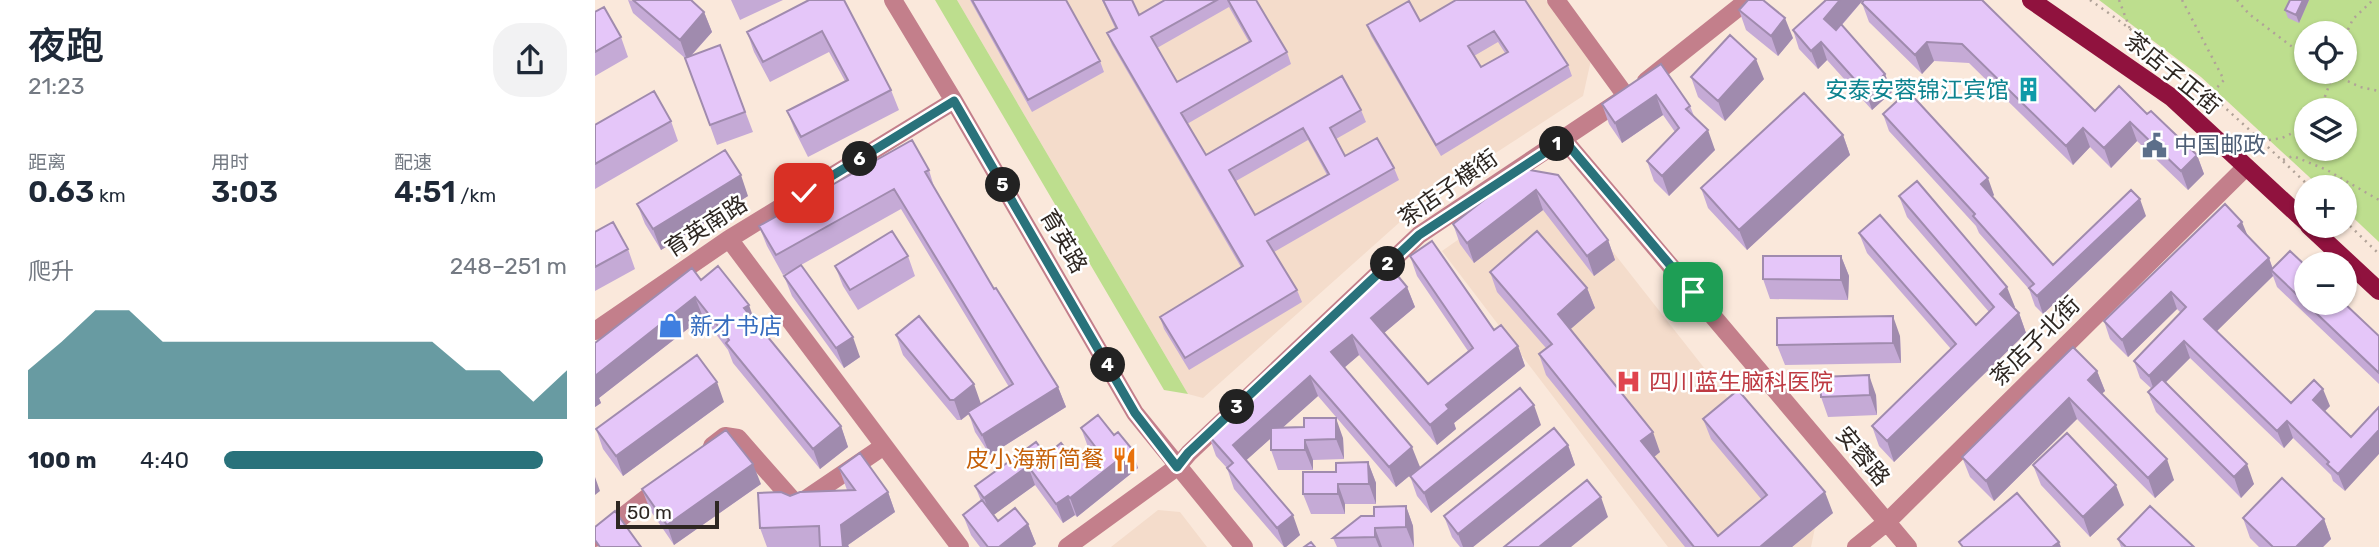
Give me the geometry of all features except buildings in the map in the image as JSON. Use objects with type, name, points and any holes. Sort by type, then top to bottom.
[{"type":"main road","name":"茶店子正街","points":[[2031,0],[2171,97],[2294,212]]},
{"type":"main road","name":"茶店子正街","points":[[2322,238],[2379,291]]},
{"type":"street","name":"育英路","points":[[893,0],[1135,413],[1244,547]]},
{"type":"street","points":[[1556,0],[1626,96]]},
{"type":"street","name":"茶店子横街","points":[[1067,547],[1177,467],[1188,453],[1419,235],[1626,96],[1748,0]]},
{"type":"street","name":"育英南路","points":[[595,331],[729,239],[954,101]]},
{"type":"street","name":"安蓉路","points":[[1564,140],[1908,547]]},
{"type":"street","name":"茶店子北街","points":[[1856,547],[1887,522],[2246,167]]},
{"type":"street","points":[[729,239],[960,547]]},
{"type":"street","points":[[703,453],[725,436],[739,438],[797,505],[884,446]]},
{"type":"street","points":[[595,538],[682,470]]},
{"type":"path","points":[[2090,0],[2211,93],[2298,175]]},
{"type":"path","points":[[2119,0],[2130,29]]},
{"type":"path","points":[[2182,0],[2224,80],[2211,93]]},
{"type":"path","points":[[2237,0],[2249,14],[2294,48]]},
{"type":"path","points":[[2352,21],[2373,0]]},
{"type":"path","points":[[2354,84],[2379,91]]},
{"type":"path","points":[[2262,141],[2282,138],[2294,132]]},
{"type":"path","points":[[2283,160],[2293,156],[2327,170],[2379,200]]},
{"type":"path","points":[[2357,233],[2379,254]]},
{"type":"shaded area","points":[[957,0],[1546,0],[1591,60],[1583,96],[1474,167],[1410,213],[1203,398],[1188,394]]},
{"type":"shaded area","name":"四川蓝生脑科医院","points":[[1529,190],[1566,192],[1818,513],[1811,547],[1668,547],[1442,251]]},
{"type":"shaded area","points":[[1158,510],[1180,512],[1207,547],[1111,547]]},
{"type":"green space","points":[[935,0],[957,0],[1188,394],[1164,390]]},
{"type":"green space","points":[[2099,0],[2379,0],[2379,242],[2357,221],[2357,175],[2307,175],[2201,77]]},
{"type":"place","name":"安泰安蓉锦江宾馆","points":[[2029,90]]},
{"type":"place","name":"中国邮政","points":[[2154,145]]},
{"type":"place","name":"新才书店","points":[[670,326]]},
{"type":"place","name":"四川蓝生脑科医院","points":[[1629,382]]},
{"type":"place","name":"皮小海新简餐","points":[[1124,459]]},
{"type":"route","points":[[804,193],[954,101],[1135,413],[1177,467],[1188,453],[1419,235],[1564,140],[1693,292]]}]
